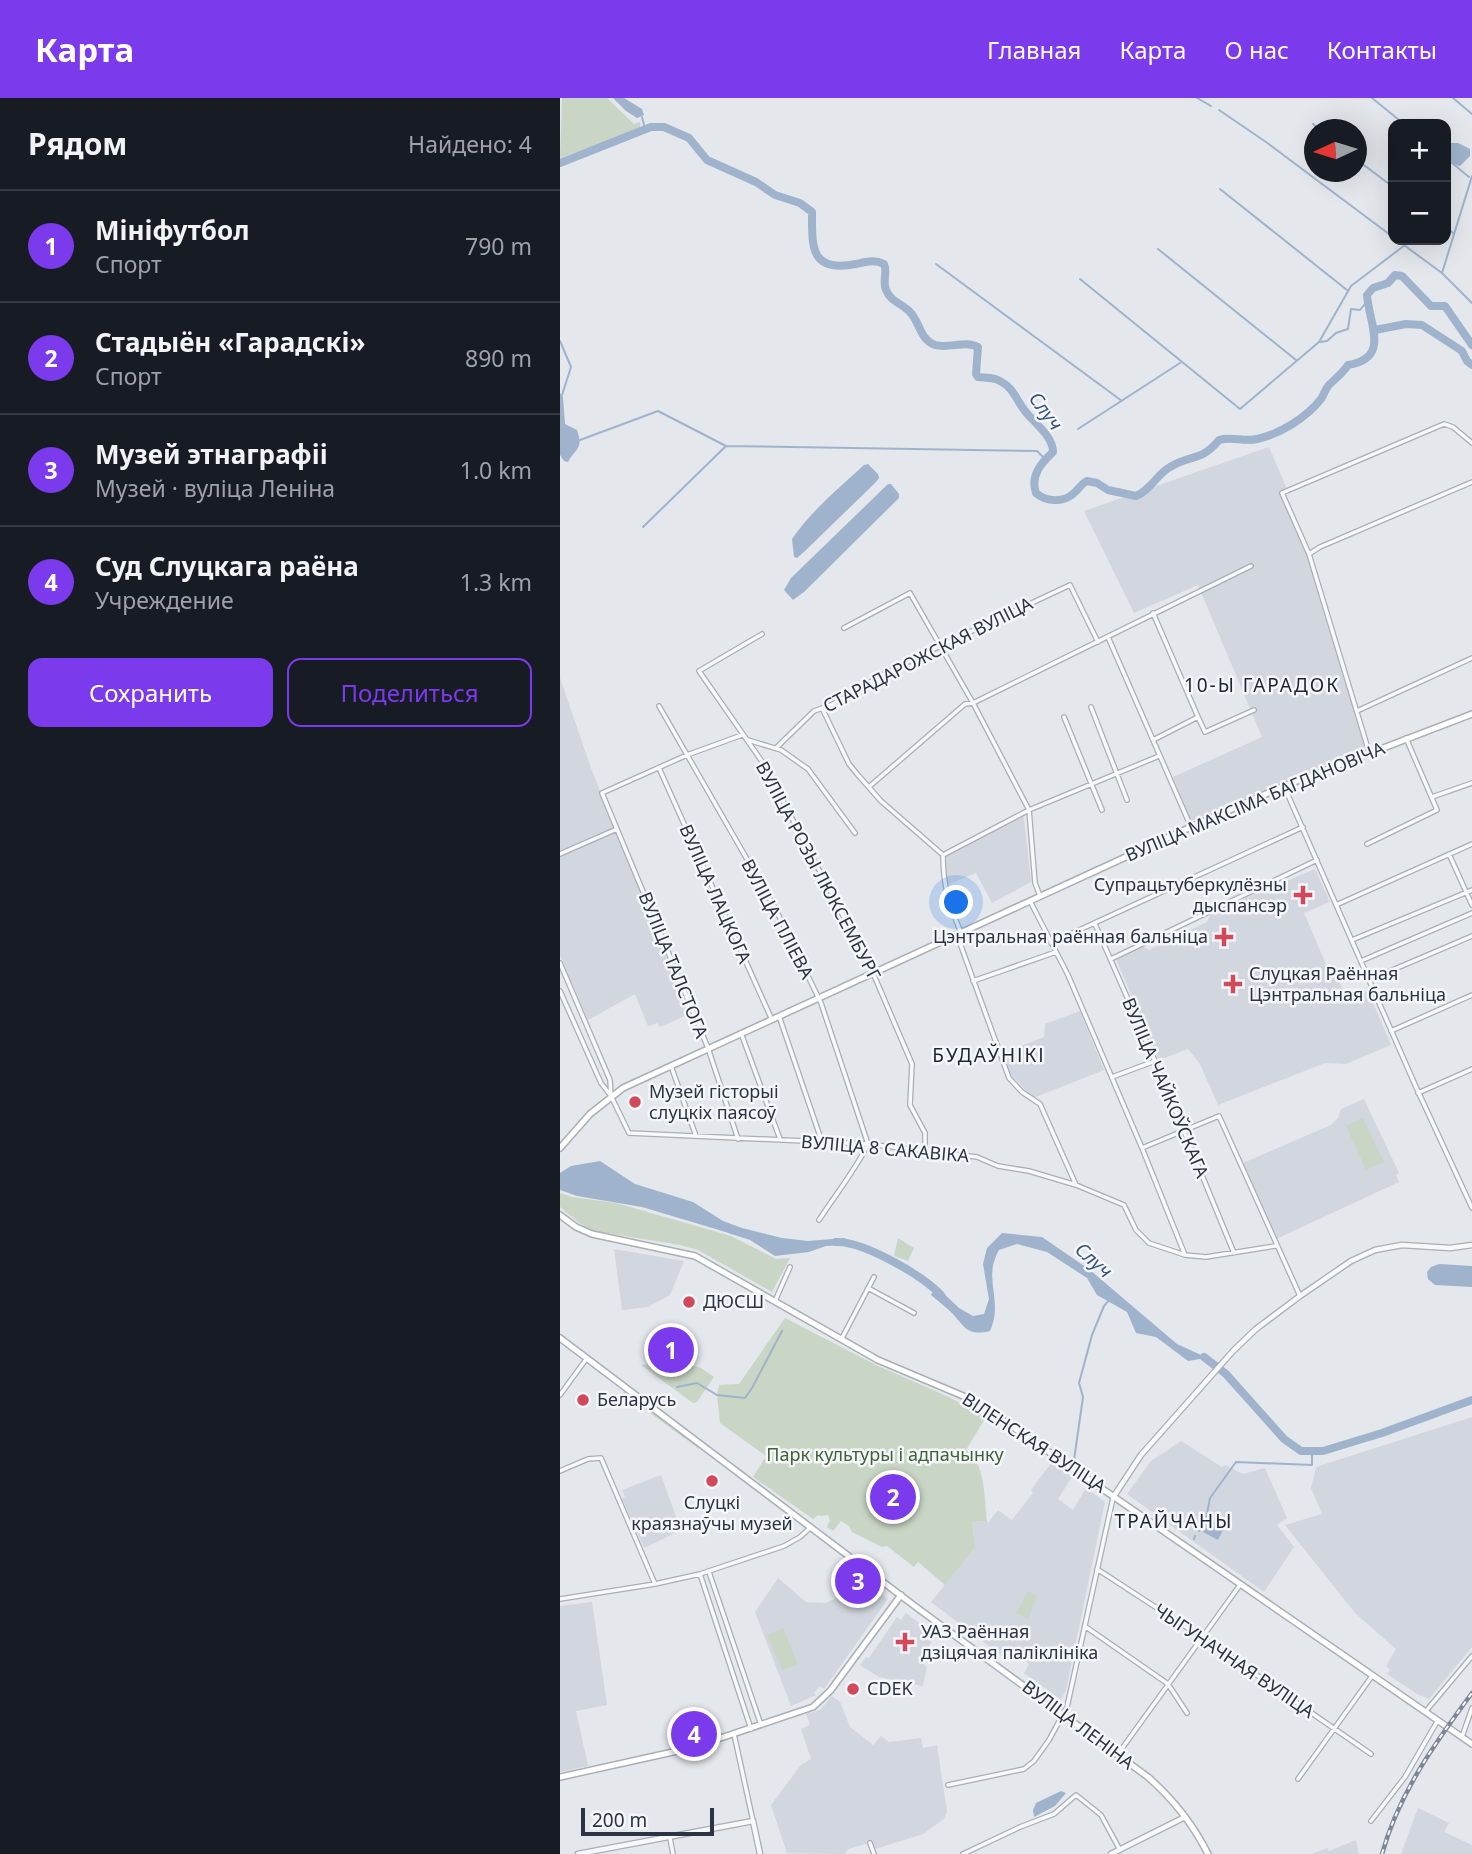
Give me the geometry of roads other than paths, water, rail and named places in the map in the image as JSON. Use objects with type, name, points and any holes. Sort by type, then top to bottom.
[{"type":"main road","name":"ВУЛІЦА МАКСІМА БАГДАНОВІЧА","points":[[560,1148],[590,1114],[623,1088],[1284,786],[1472,714]]},
{"type":"main road","name":"ВІЛЕНСКАЯ ВУЛІЦА","points":[[560,1216],[592,1234],[695,1256],[878,1360],[975,1401],[1472,1744]]},
{"type":"main road","name":"ВУЛІЦА ЛЕНІНА","points":[[560,1338],[1162,1789],[1185,1817],[1208,1854]]},
{"type":"main road","points":[[560,1777],[691,1748],[818,1704],[901,1595]]},
{"type":"street","points":[[1369,752],[1309,554],[1282,493],[1444,424],[1453,427],[1472,443]]},
{"type":"street","points":[[1309,554],[1472,482]]},
{"type":"street","points":[[870,786],[965,704],[973,703],[1251,566]]},
{"type":"street","name":"СТАРАДАРОЖСКАЯ ВУЛІЦА","points":[[776,748],[814,712],[940,646],[1070,585],[1098,642]]},
{"type":"street","points":[[844,628],[910,593],[973,703],[1029,810],[1035,883],[1040,896]]},
{"type":"street","points":[[1153,613],[1205,732],[1254,710]]},
{"type":"street","name":"ВУЛІЦА РОЗЫ ЛЮКСЕМБУРГ","points":[[762,635],[699,671],[763,764],[873,973],[912,1064],[910,1105],[925,1133],[925,1151]]},
{"type":"street","points":[[1108,637],[1191,827]]},
{"type":"street","points":[[1357,711],[1472,658]]},
{"type":"street","name":"ВУЛІЦА ПЛІЕВА","points":[[659,706],[775,908],[818,998],[868,1144]]},
{"type":"street","points":[[1091,707],[1127,800]]},
{"type":"street","points":[[822,708],[849,764],[881,801],[943,855],[943,880],[947,898],[973,981],[1009,1078],[1040,1104],[1076,1185]]},
{"type":"street","points":[[1064,717],[1102,810]]},
{"type":"street","points":[[1153,740],[1198,717]]},
{"type":"street","points":[[659,768],[743,735]]},
{"type":"street","points":[[1367,844],[1437,810],[1406,738]]},
{"type":"street","points":[[746,740],[776,748],[808,769],[855,833]]},
{"type":"street","points":[[943,855],[1029,810],[1159,756]]},
{"type":"street","name":"ВУЛІЦА ТАЛСТОГА","points":[[659,768],[603,793],[708,1048],[738,1139]]},
{"type":"street","name":"ВУЛІЦА ЛАЦКОГА","points":[[659,768],[772,1020]]},
{"type":"street","points":[[1432,797],[1472,783]]},
{"type":"street","points":[[1284,786],[1472,1208]]},
{"type":"street","points":[[1051,943],[1303,827]]},
{"type":"street","points":[[560,854],[617,829]]},
{"type":"street","points":[[1336,905],[1472,844]]},
{"type":"street","points":[[1449,854],[1472,905]]},
{"type":"street","points":[[1111,959],[1317,860]]},
{"type":"street","points":[[1352,940],[1472,890]]},
{"type":"street","points":[[1030,901],[1112,1077],[1185,1255]]},
{"type":"street","points":[[1361,961],[1472,913]]},
{"type":"street","name":"ВУЛІЦА ЧАЙКОЎСКАГА","points":[[1095,924],[1234,1253]]},
{"type":"street","points":[[1369,980],[1472,936]]},
{"type":"street","points":[[973,981],[1056,952]]},
{"type":"street","points":[[560,962],[610,1080],[611,1096]]},
{"type":"street","points":[[560,992],[601,1083],[611,1096]]},
{"type":"street","points":[[1391,1031],[1472,996]]},
{"type":"street","points":[[779,1016],[822,1142]]},
{"type":"street","points":[[741,1033],[780,1140]]},
{"type":"street","points":[[1112,1077],[1155,1061]]},
{"type":"street","points":[[671,1066],[696,1136]]},
{"type":"street","points":[[1419,1093],[1472,1069]]},
{"type":"street","name":"ВУЛІЦА 8 САКАВІКА","points":[[611,1096],[629,1133],[868,1144],[977,1157],[998,1166],[1029,1171],[1076,1185],[1124,1205],[1136,1230],[1149,1243],[1185,1255],[1206,1257],[1275,1246]]},
{"type":"street","points":[[1142,1148],[1219,1116],[1275,1246],[1300,1296]]},
{"type":"street","points":[[819,1220],[858,1165],[868,1144]]},
{"type":"street","points":[[948,1785],[1024,1769],[1037,1757],[1064,1714],[1114,1496],[1141,1455],[1233,1351],[1256,1329],[1300,1296],[1351,1261],[1375,1250],[1402,1245],[1450,1248],[1472,1245]]},
{"type":"street","points":[[775,1301],[790,1267]]},
{"type":"street","points":[[842,1338],[874,1277]]},
{"type":"street","points":[[868,1288],[914,1312]]},
{"type":"street","points":[[560,1395],[587,1358]]},
{"type":"street","points":[[560,1471],[588,1459],[601,1458],[655,1584]]},
{"type":"street","points":[[560,1599],[655,1584],[709,1572],[784,1546],[800,1537],[811,1526]]},
{"type":"street","name":"ЧЫГУНАЧНАЯ ВУЛІЦА","points":[[1096,1569],[1203,1638],[1371,1754]]},
{"type":"street","points":[[709,1572],[761,1725]]},
{"type":"street","points":[[700,1574],[751,1728]]},
{"type":"street","points":[[1118,1754],[1240,1585]]},
{"type":"street","points":[[1086,1626],[1167,1684],[1187,1713]]},
{"type":"street","points":[[1426,1711],[1472,1656]]},
{"type":"street","points":[[1298,1779],[1372,1675]]},
{"type":"street","points":[[1462,1737],[1472,1708]]},
{"type":"street","points":[[1371,1821],[1405,1777],[1438,1720]]},
{"type":"street","points":[[734,1734],[760,1854]]},
{"type":"street","points":[[963,1854],[1054,1814],[1076,1795],[1101,1815],[1120,1850]]},
{"type":"street","points":[[1111,1854],[1185,1817]]},
{"type":"street","points":[[578,1854],[753,1821]]},
{"type":"street","points":[[670,1838],[673,1854]]},
{"type":"street","points":[[870,1843],[874,1854]]},
{"type":"water","points":[[613,98],[624,98],[642,109],[644,115],[637,118]]},
{"type":"water","points":[[1451,143],[1458,143],[1470,149],[1470,156],[1460,166],[1452,164]]},
{"type":"water","points":[[560,393],[563,397],[565,424],[577,430],[580,441],[568,462],[560,455]]},
{"type":"water","points":[[868,464],[878,474],[876,482],[805,551],[797,558],[794,557],[792,539],[835,491]]},
{"type":"water","points":[[888,484],[899,494],[899,498],[793,600],[784,590],[791,578]]},
{"type":"water","points":[[600,1161],[635,1184],[693,1202],[723,1221],[742,1228],[808,1241],[845,1238],[845,1245],[775,1256],[750,1240],[719,1230],[642,1207],[577,1196],[560,1190],[560,1173],[571,1166]]},
{"type":"water","points":[[1002,1233],[1042,1237],[1090,1270],[1177,1344],[1212,1360],[1209,1364],[1200,1359],[1188,1361],[1156,1337],[1136,1333],[1127,1312],[1097,1295],[1087,1278],[1047,1252],[1017,1244],[999,1250],[994,1261],[992,1280],[995,1309],[990,1331],[977,1333],[968,1330],[931,1295],[936,1286],[959,1308],[973,1316],[984,1314],[989,1299],[983,1264],[987,1248]]},
{"type":"water","points":[[1439,1264],[1472,1266],[1472,1287],[1435,1285],[1428,1279],[1427,1272]]},
{"type":"water","points":[[1213,1521],[1223,1530],[1218,1540],[1203,1532]]},
{"type":"water","points":[[1061,1791],[1066,1793],[1055,1806],[1034,1817],[1036,1803]]},
{"type":"waterway","points":[[1197,98],[1211,106]]},
{"type":"waterway","points":[[1372,98],[1398,119]]},
{"type":"waterway","points":[[1453,98],[1472,114]]},
{"type":"waterway","points":[[1219,110],[1388,233]]},
{"type":"waterway","points":[[642,117],[645,129]]},
{"type":"waterway","name":"Случ","points":[[560,163],[651,127],[664,127],[689,138],[707,160],[756,182],[775,195],[800,203],[812,212],[814,246],[822,261],[841,266],[870,261],[884,264],[888,294],[913,315],[926,339],[940,346],[968,344],[978,347],[978,377],[995,379],[1009,387],[1050,441],[1053,452],[1041,465],[1034,481],[1036,493],[1050,500],[1070,496],[1087,481],[1097,483],[1108,490],[1136,496],[1146,490],[1165,470],[1207,452],[1219,440],[1257,439],[1292,424],[1315,406],[1348,365],[1369,355],[1374,338],[1367,295],[1373,288],[1388,283],[1395,275],[1402,276],[1431,306],[1445,306],[1472,345]]},
{"type":"waterway","points":[[1451,162],[1469,177]]},
{"type":"waterway","points":[[1367,167],[1388,183]]},
{"type":"waterway","points":[[1442,273],[1472,176]]},
{"type":"waterway","points":[[1220,189],[1347,290]]},
{"type":"waterway","points":[[1404,245],[1442,273],[1472,303]]},
{"type":"waterway","points":[[1080,279],[1240,409],[1319,342],[1351,286],[1405,245]]},
{"type":"waterway","points":[[1158,249],[1296,360]]},
{"type":"waterway","points":[[936,264],[1122,401]]},
{"type":"waterway","points":[[1320,342],[1348,329],[1351,309],[1360,310],[1368,300]]},
{"type":"waterway","points":[[1375,330],[1406,324],[1422,325],[1462,351],[1472,365]]},
{"type":"waterway","points":[[560,341],[571,367],[562,395]]},
{"type":"waterway","points":[[1078,429],[1180,363]]},
{"type":"waterway","points":[[580,440],[658,411],[726,446],[1037,451],[1046,460]]},
{"type":"waterway","points":[[643,527],[725,447]]},
{"type":"waterway","name":"Случ","points":[[836,1242],[861,1247],[892,1261],[941,1295]]},
{"type":"waterway","points":[[1074,1460],[1083,1397],[1079,1383],[1092,1335],[1109,1300]]},
{"type":"waterway","points":[[677,1387],[697,1383],[717,1395],[745,1398],[782,1331]]},
{"type":"waterway","name":"Случ","points":[[1204,1357],[1226,1374],[1284,1439],[1301,1451],[1323,1451],[1472,1400]]},
{"type":"waterway","points":[[1199,1531],[1206,1519],[1210,1498],[1236,1462],[1312,1465],[1312,1452]]},
{"type":"railway","points":[[1382,1854],[1408,1789],[1472,1693]]},
{"type":"place","name":"Супрацьтуберкулёзны дыспансэр","points":[[1303,895]]},
{"type":"place","name":"Цэнтральная раённая бальніца","points":[[1224,937]]},
{"type":"place","name":"Слуцкая Раённая Цэнтральная бальніца","points":[[1233,984]]},
{"type":"place","name":"Музей гісторыі слуцкіх паясоў","points":[[635,1102]]},
{"type":"place","name":"ДЮСШ","points":[[689,1302]]},
{"type":"place","name":"Мініфутбол","points":[[671,1350]]},
{"type":"place","name":"Беларусь","points":[[583,1400]]},
{"type":"place","name":"Слуцкі краязнаўчы музей","points":[[712,1481]]},
{"type":"place","name":"Стадыён «Гарадскі»","points":[[893,1497]]},
{"type":"place","name":"Музей этнаграфіі","points":[[858,1581]]},
{"type":"place","name":"УАЗ Раённая дзіцячая паліклініка","points":[[905,1642]]},
{"type":"place","name":"CDEK","points":[[853,1689]]},
{"type":"place","name":"Суд Слуцкага раёна","points":[[694,1734]]},
{"type":"district","name":"10-Ы ГАРАДОК","points":[[1262,685]]},
{"type":"district","name":"БУДАЎНІКІ","points":[[989,1055]]},
{"type":"district","name":"ТРАЙЧАНЫ","points":[[1174,1521]]},
{"type":"park label","name":"Парк культуры і адпачынку","points":[[885,1455]]}]
